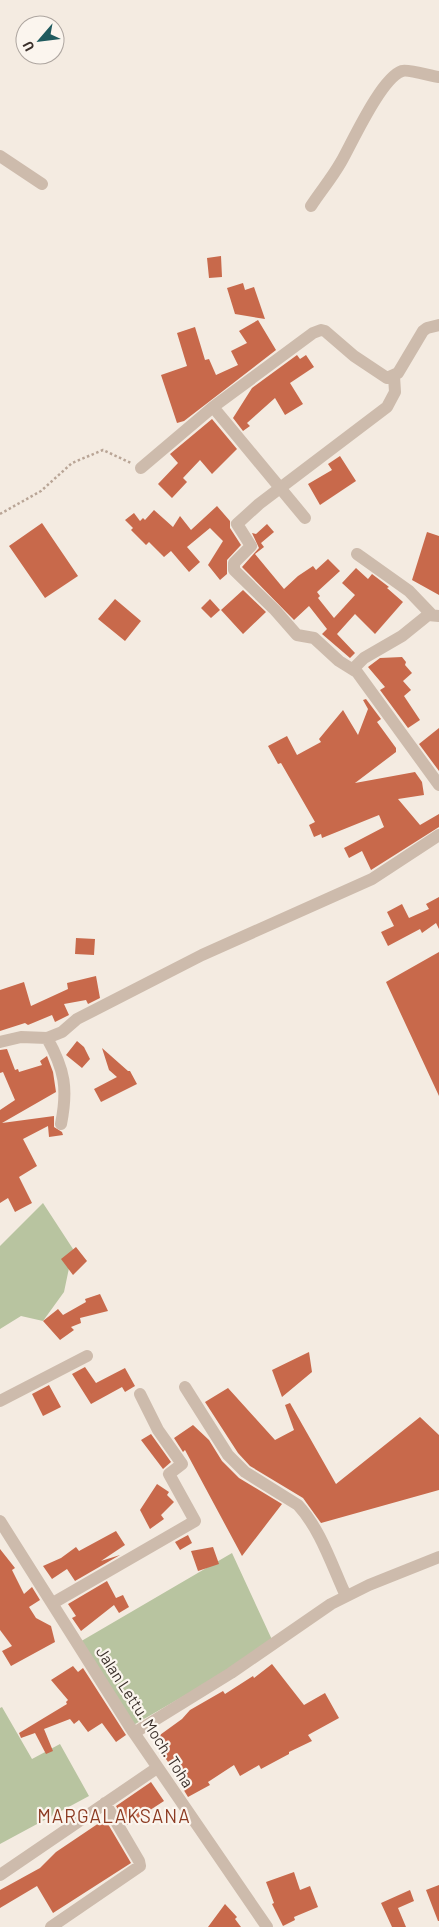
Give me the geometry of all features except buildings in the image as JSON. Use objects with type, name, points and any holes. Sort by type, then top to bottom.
[{"type":"street","points":[[311,206],[342,161],[351,142],[378,98],[396,74],[405,70],[439,77]]},
{"type":"street","points":[[0,156],[42,184]]},
{"type":"street","points":[[141,468],[213,407],[321,330],[325,331],[382,377],[394,376],[398,373],[423,332],[427,328],[439,325]]},
{"type":"street","points":[[394,376],[396,392],[387,407],[237,522],[237,525],[251,546],[233,567],[297,636],[314,638],[339,661],[355,671],[439,785]]},
{"type":"street","points":[[213,407],[305,518]]},
{"type":"street","points":[[355,671],[354,668],[364,658],[435,615],[409,591],[357,554]]},
{"type":"street","points":[[0,1042],[21,1037],[48,1038],[62,1032],[77,1019],[202,955],[372,879],[438,837]]},
{"type":"street","points":[[48,1038],[65,1079],[66,1098],[61,1124]]},
{"type":"street","points":[[0,1401],[87,1356]]},
{"type":"street","points":[[185,1387],[228,1455],[245,1472],[298,1505],[305,1512],[316,1531],[346,1596]]},
{"type":"street","points":[[53,1603],[195,1521],[168,1474],[182,1464],[158,1430],[140,1394]]},
{"type":"street","name":"Jalan Lettu. Moch. Toha","points":[[0,1521],[157,1768],[267,1927]]},
{"type":"street","points":[[134,1733],[231,1673],[331,1604],[369,1585],[439,1557]]},
{"type":"street","points":[[0,1875],[157,1768]]},
{"type":"street","points":[[52,1927],[140,1866],[106,1803]]},
{"type":"path","points":[[0,514],[41,491],[72,463],[103,450],[141,468]]},
{"type":"green space","points":[[43,1203],[73,1249],[64,1292],[43,1321],[21,1316],[0,1329],[0,1246]]},
{"type":"green space","points":[[232,1553],[274,1644],[130,1727],[78,1643]]},
{"type":"green space","points":[[2,1707],[32,1759],[60,1744],[89,1796],[0,1844],[0,1708]]},
{"type":"district","name":"MARGALAKSANA","points":[[114,1816]]}]
